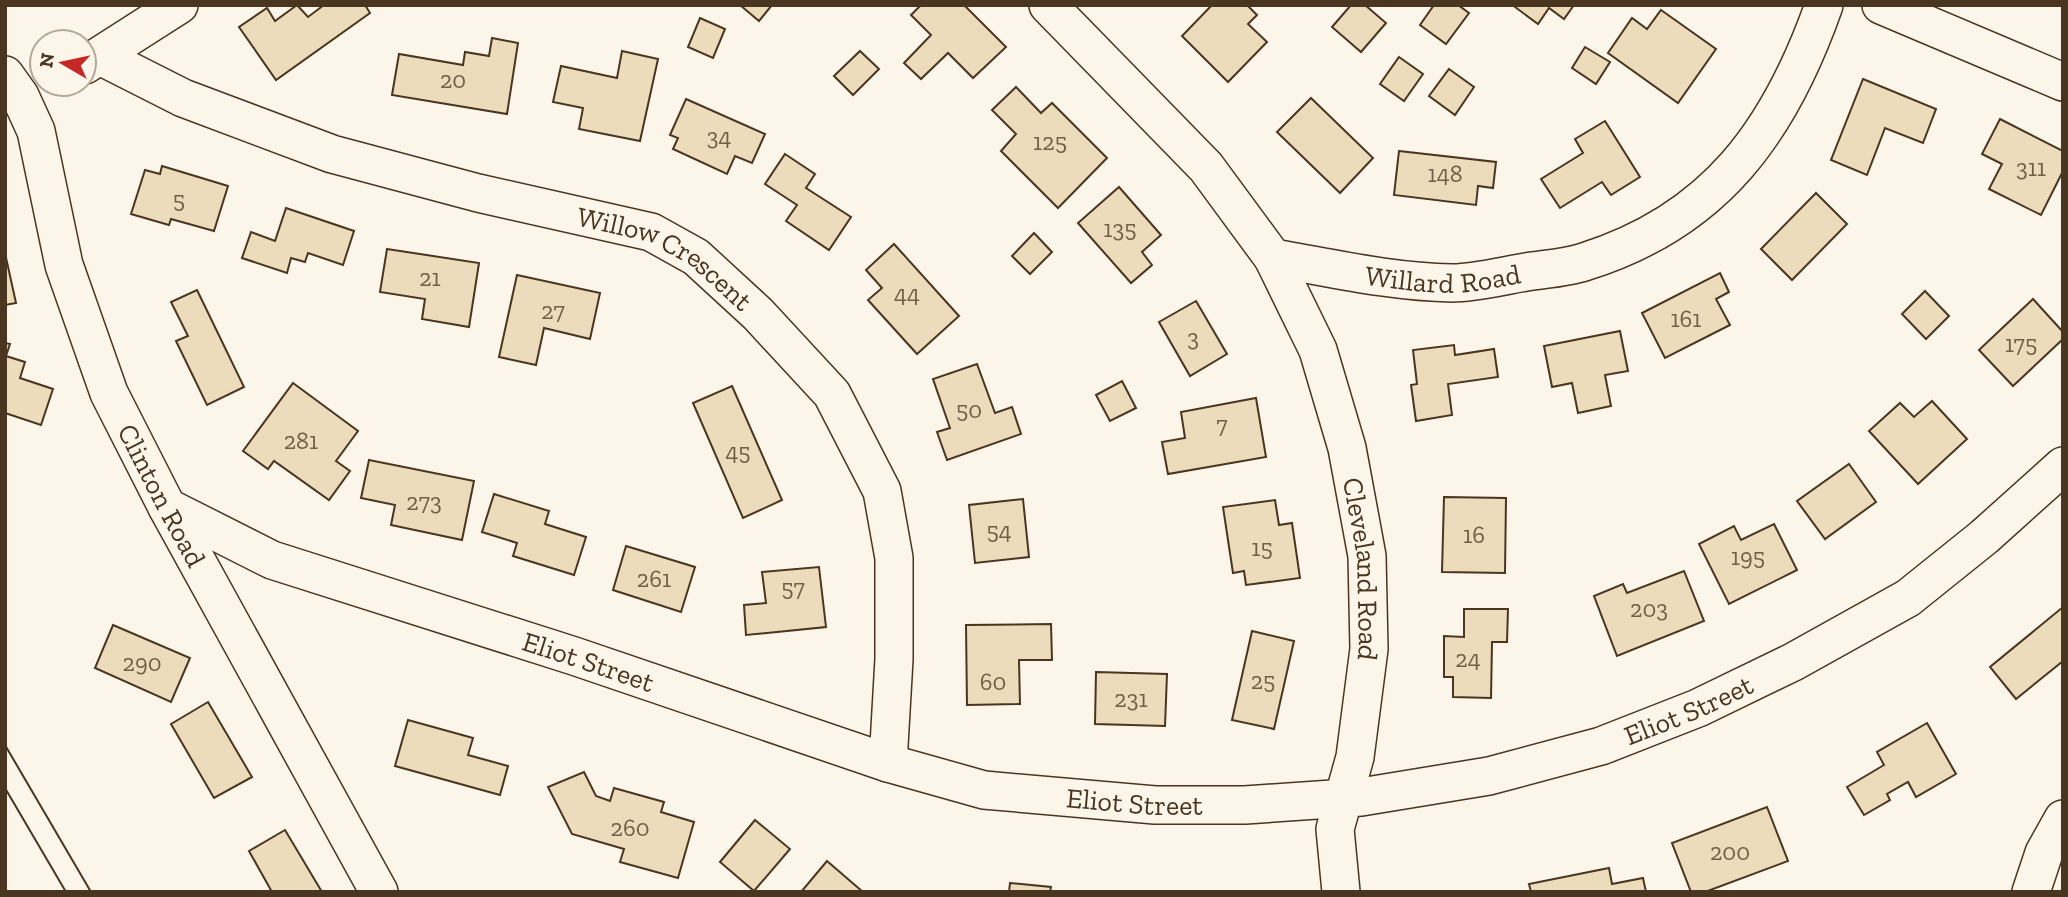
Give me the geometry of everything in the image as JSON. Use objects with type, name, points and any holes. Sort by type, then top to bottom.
[{"type":"street","points":[[98,58],[179,5]]},
{"type":"street","points":[[1048,5],[1206,167],[1273,258]]},
{"type":"street","name":"Willard Road","points":[[1273,258],[1362,273],[1454,283],[1583,263],[1647,237],[1695,204],[1753,149],[1793,85],[1824,5]]},
{"type":"street","points":[[1881,5],[2063,82]]},
{"type":"street","name":"Willow Crescent","points":[[98,63],[332,154],[478,193],[651,232],[696,257],[758,314],[832,394],[883,491],[894,558],[894,659],[888,763]]},
{"type":"street","name":"Clinton Road","points":[[23,85],[36,131],[64,265],[109,393],[167,507],[379,892]]},
{"type":"street","name":"Cleveland Road","points":[[1273,258],[1318,350],[1346,448],[1367,556],[1369,649],[1356,751],[1334,834],[1341,892]]},
{"type":"street","name":"Eliot Street","points":[[167,507],[272,560],[561,652],[888,763],[984,790],[1155,805],[1245,806],[1343,799],[1457,782],[1542,763],[1601,746],[1698,708],[1793,662],[1908,598],[2061,470]]},
{"type":"street","points":[[2031,892],[2044,853],[2063,819]]},
{"type":"building","points":[[297,5],[308,17],[324,5],[365,5],[370,13],[276,80],[239,27],[267,8],[275,21]]},
{"type":"building","points":[[740,5],[772,5],[759,21]]},
{"type":"building","points":[[921,5],[964,5],[1006,47],[973,78],[948,53],[921,79],[904,63],[931,35],[911,15]]},
{"type":"building","points":[[1212,5],[1247,5],[1257,15],[1248,24],[1267,42],[1228,82],[1182,36]]},
{"type":"building","points":[[1351,5],[1365,5],[1386,23],[1361,52],[1332,27]]},
{"type":"building","points":[[1434,5],[1458,5],[1469,13],[1446,44],[1420,25]]},
{"type":"building","points":[[1574,5],[1564,19],[1549,8],[1538,24],[1515,7]]},
{"type":"building","points":[[1661,10],[1716,49],[1678,103],[1608,53],[1632,18],[1647,29]]},
{"type":"building","points":[[700,18],[725,29],[713,58],[688,47]]},
{"type":"building","points":[[492,38],[518,43],[507,114],[392,95],[399,54],[463,65],[465,52],[489,56]]},
{"type":"building","points":[[1585,47],[1610,62],[1596,84],[1572,68]]},
{"type":"building","points":[[622,51],[658,59],[640,141],[579,129],[583,108],[553,102],[561,66],[617,78]]},
{"type":"building","points":[[860,51],[879,69],[853,95],[834,76]]},
{"type":"building","points":[[1399,57],[1423,74],[1404,101],[1380,84]]},
{"type":"building","points":[[1449,69],[1474,87],[1455,115],[1429,96]]},
{"type":"building","points":[[1863,79],[1936,109],[1923,143],[1885,128],[1867,175],[1831,160]]},
{"type":"building","points":[[1016,87],[1041,113],[1052,103],[1107,158],[1058,208],[1001,151],[1016,134],[992,110]]},
{"type":"building","points":[[1311,98],[1373,158],[1340,193],[1277,132]]},
{"type":"building","points":[[686,99],[765,134],[752,163],[735,156],[727,174],[673,149],[678,138],[670,135]]},
{"type":"building","points":[[2000,119],[2063,151],[2063,171],[2041,215],[1989,189],[2002,164],[1982,154]]},
{"type":"building","points":[[1605,121],[1640,177],[1611,195],[1602,182],[1560,208],[1541,179],[1583,153],[1575,139]]},
{"type":"building","points":[[1399,151],[1496,162],[1493,188],[1478,186],[1476,205],[1394,195]]},
{"type":"building","points":[[785,154],[815,174],[806,188],[851,217],[829,250],[786,221],[797,205],[765,184]]},
{"type":"building","points":[[162,166],[228,186],[214,231],[171,219],[169,225],[131,214],[145,170],[160,174]]},
{"type":"building","points":[[1119,187],[1161,235],[1142,252],[1152,265],[1131,283],[1078,223]]},
{"type":"building","points":[[1816,193],[1847,224],[1792,280],[1761,249]]},
{"type":"building","points":[[286,208],[354,231],[343,265],[308,253],[305,262],[291,258],[287,273],[242,258],[251,232],[275,241]]},
{"type":"building","points":[[1034,233],[1052,252],[1030,274],[1012,256]]},
{"type":"building","points":[[894,244],[959,316],[917,354],[868,300],[882,288],[866,270]]},
{"type":"building","points":[[387,249],[479,263],[469,327],[422,319],[425,299],[380,292]]},
{"type":"building","points":[[5,253],[16,303],[5,305]]},
{"type":"building","points":[[1720,273],[1729,292],[1716,299],[1730,325],[1665,358],[1642,313]]},
{"type":"building","points":[[517,275],[600,293],[590,339],[544,328],[536,365],[499,357]]},
{"type":"building","points":[[197,290],[244,387],[207,405],[176,341],[188,336],[171,302]]},
{"type":"building","points":[[1925,291],[1949,316],[1926,339],[1902,314]]},
{"type":"building","points":[[2033,299],[2063,332],[2063,339],[2013,386],[1979,350]]},
{"type":"building","points":[[1196,301],[1227,354],[1190,376],[1159,322]]},
{"type":"building","points":[[1620,331],[1628,371],[1605,375],[1611,406],[1578,413],[1572,383],[1552,387],[1544,346]]},
{"type":"building","points":[[5,343],[10,344],[6,356],[25,362],[20,378],[53,389],[41,425],[5,413]]},
{"type":"building","points":[[1454,345],[1455,355],[1494,349],[1498,377],[1448,384],[1452,415],[1416,421],[1411,385],[1417,384],[1413,350]]},
{"type":"building","points":[[977,364],[995,413],[1012,407],[1021,434],[947,460],[937,432],[950,428],[933,379]]},
{"type":"building","points":[[1122,381],[1136,408],[1110,421],[1096,395]]},
{"type":"building","points":[[293,383],[358,431],[336,461],[350,471],[329,500],[274,461],[268,469],[243,451]]},
{"type":"building","points":[[732,386],[782,500],[743,518],[693,403]]},
{"type":"building","points":[[1256,398],[1266,457],[1168,474],[1162,442],[1185,438],[1181,412]]},
{"type":"building","points":[[1932,401],[1967,439],[1918,484],[1869,431],[1900,403],[1914,417]]},
{"type":"building","points":[[369,460],[474,481],[462,540],[391,525],[395,505],[361,498]]},
{"type":"building","points":[[1849,464],[1876,502],[1825,539],[1797,501]]},
{"type":"building","points":[[494,494],[549,511],[545,524],[586,537],[574,575],[513,556],[517,543],[482,532]]},
{"type":"building","points":[[1444,497],[1506,498],[1505,573],[1442,572]]},
{"type":"building","points":[[1023,499],[1029,557],[975,563],[969,505]]},
{"type":"building","points":[[1275,500],[1279,525],[1292,523],[1300,578],[1246,585],[1244,571],[1233,573],[1223,507]]},
{"type":"building","points":[[1774,524],[1797,570],[1729,604],[1699,544],[1734,526],[1741,540]]},
{"type":"building","points":[[626,546],[695,567],[681,612],[613,590]]},
{"type":"building","points":[[819,567],[826,627],[746,635],[744,605],[766,603],[762,572]]},
{"type":"building","points":[[1684,571],[1704,621],[1617,656],[1594,596],[1623,584],[1627,593]]},
{"type":"building","points":[[2063,607],[2063,661],[2016,699],[1990,667]]},
{"type":"building","points":[[1464,609],[1508,609],[1507,642],[1492,642],[1491,698],[1453,697],[1453,677],[1444,677],[1444,636],[1464,637]]},
{"type":"building","points":[[1051,624],[1052,660],[1019,660],[1020,704],[967,705],[966,625]]},
{"type":"building","points":[[113,625],[190,658],[171,702],[95,668]]},
{"type":"building","points":[[1252,631],[1294,641],[1274,729],[1232,720]]},
{"type":"building","points":[[1096,672],[1167,674],[1165,726],[1095,724]]},
{"type":"building","points":[[208,702],[252,777],[214,798],[171,724]]},
{"type":"building","points":[[408,720],[473,738],[468,755],[508,766],[500,795],[395,766]]},
{"type":"building","points":[[1927,723],[1956,774],[1916,797],[1908,782],[1887,794],[1890,800],[1864,815],[1847,787],[1884,765],[1877,752]]},
{"type":"building","points":[[584,772],[596,796],[610,801],[614,788],[664,802],[661,812],[694,822],[678,878],[620,862],[624,849],[572,834],[548,787]]},
{"type":"building","points":[[1767,807],[1788,861],[1705,892],[1691,892],[1672,843]]},
{"type":"building","points":[[755,820],[790,849],[754,891],[720,862]]},
{"type":"building","points":[[285,830],[322,892],[272,892],[249,851]]},
{"type":"building","points":[[827,861],[863,892],[801,892]]},
{"type":"building","points":[[1609,868],[1612,884],[1643,878],[1646,892],[1531,892],[1529,884]]},
{"type":"building","points":[[1010,883],[1051,887],[1050,892],[1009,892]]},
{"type":"tram line","points":[[5,745],[91,892]]},
{"type":"tram line","points":[[5,788],[66,892]]}]
